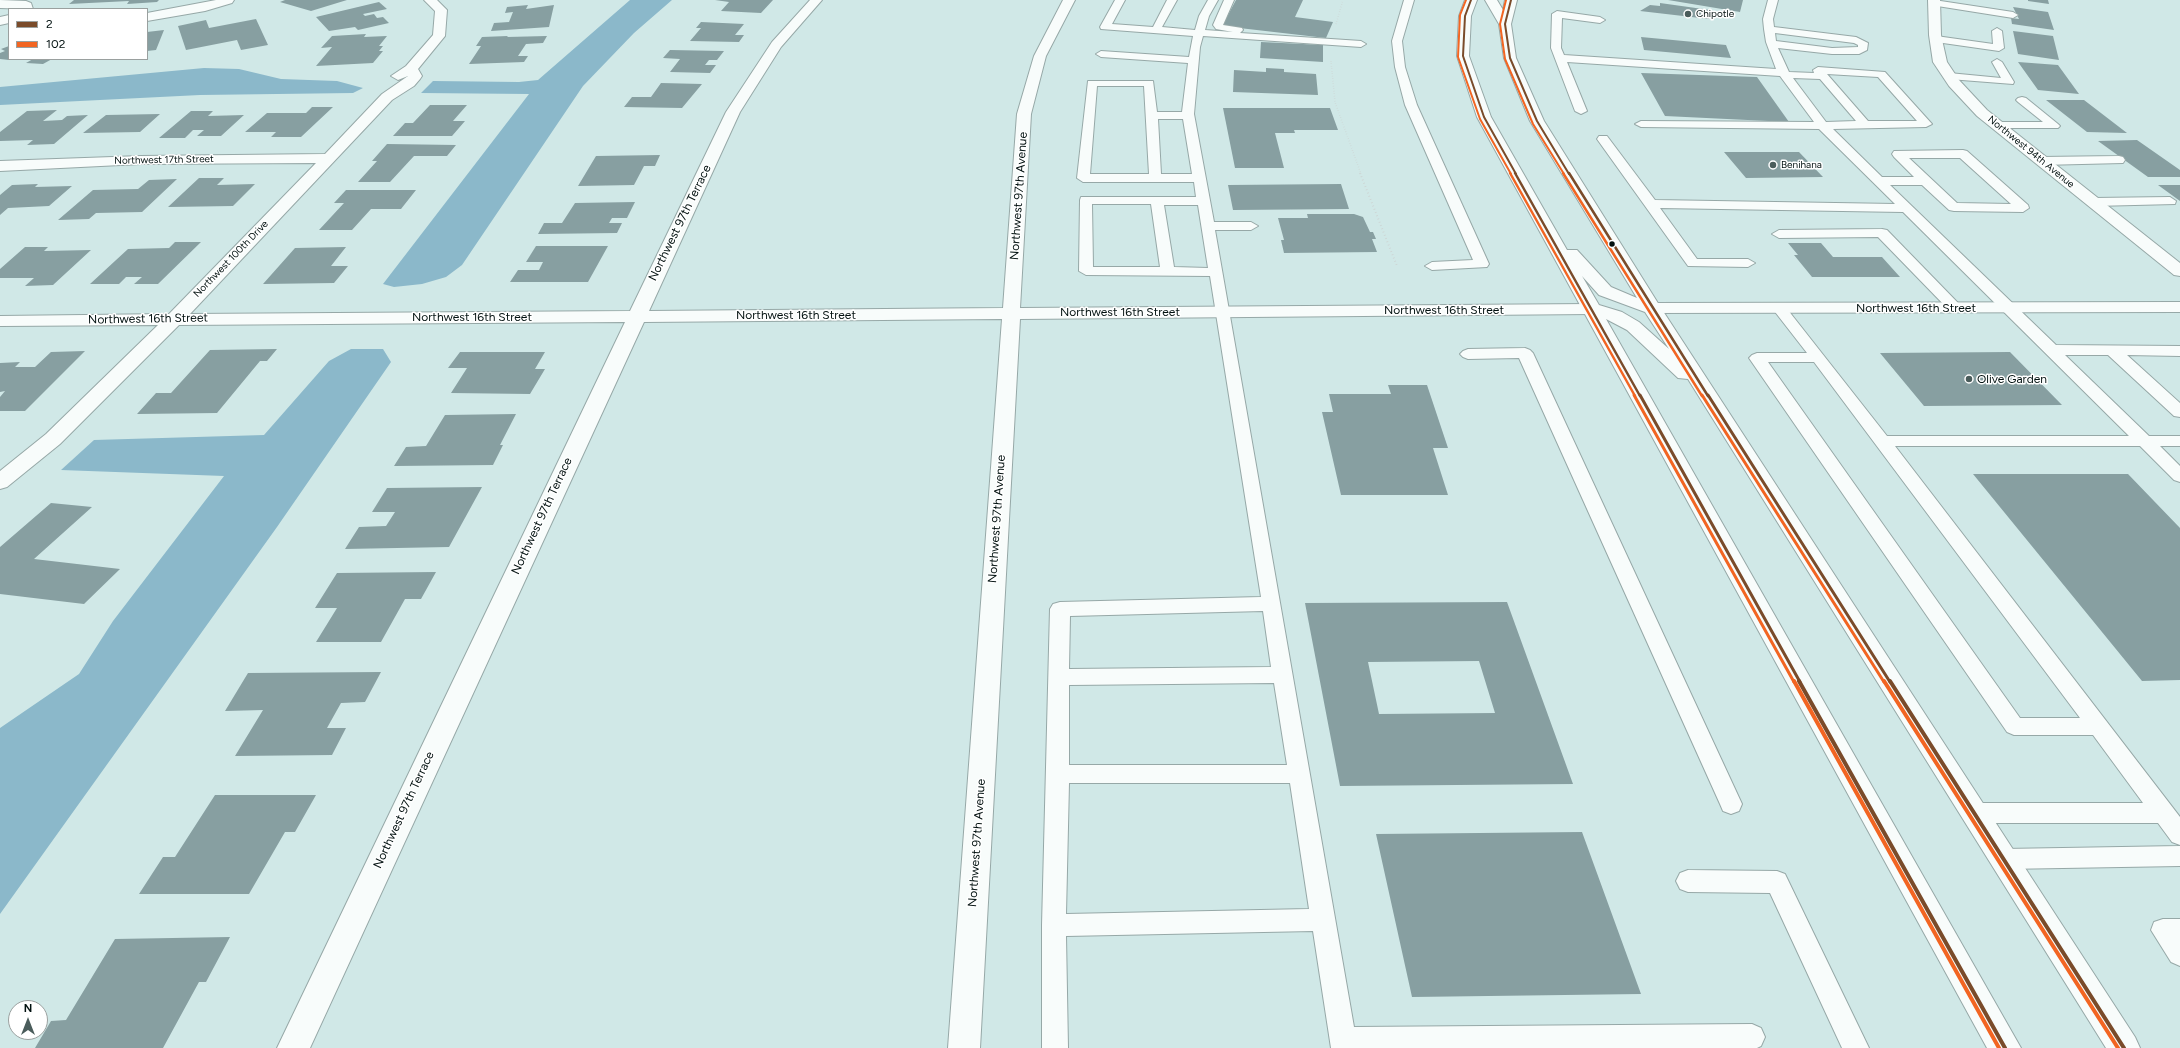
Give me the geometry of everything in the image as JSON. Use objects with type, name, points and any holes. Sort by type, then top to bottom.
[{"type":"street","points":[[148,17],[205,7],[228,0]]},
{"type":"street","name":"Northwest 100th Drive","points":[[0,482],[53,439],[175,318],[387,97],[408,84],[415,76],[411,69],[439,36],[440,10],[430,0]]},
{"type":"street","name":"Northwest 97th Terrace","points":[[293,1048],[635,316],[733,112],[776,45],[816,0]]},
{"type":"street","name":"Northwest 97th Avenue","points":[[964,1048],[1010,313],[1024,114],[1040,56],[1069,0]]},
{"type":"street","points":[[1471,0],[1465,16],[1462,56],[1484,117],[2005,1048]]},
{"type":"street","points":[[1491,0],[1505,24],[1510,58],[1537,121],[1652,308],[2124,1048]]},
{"type":"street","points":[[1505,24],[1511,0]]},
{"type":"street","name":"Northwest 94th Avenue","points":[[1934,1],[1936,39],[1940,62],[1949,76],[1982,113],[2180,271]]},
{"type":"street","points":[[0,4],[22,4],[27,6],[27,8]]},
{"type":"street","name":"Northwest 17th Street","points":[[0,166],[141,160],[328,158]]},
{"type":"street","name":"Northwest 16th Street","points":[[1544,223],[1605,291],[1623,299],[1652,308],[2180,307]]},
{"type":"street","name":"Northwest 16th Street","points":[[0,321],[175,318],[1592,309],[1616,316],[1633,326],[1706,393]]},
{"type":"lane","points":[[1120,0],[1105,27],[1199,33],[1262,35]]},
{"type":"lane","points":[[1156,30],[1172,0]]},
{"type":"lane","points":[[1213,0],[1204,16],[1193,60],[1188,116],[1223,311],[1343,1044],[1752,1037]]},
{"type":"lane","points":[[1229,0],[1218,25],[1226,28],[1262,35],[1307,41],[1361,44]]},
{"type":"lane","points":[[1409,0],[1397,41],[1400,67],[1411,105],[1482,264],[1432,266]]},
{"type":"lane","points":[[1773,0],[1768,19],[1769,29],[1772,44],[1782,71],[1822,126],[2180,476]]},
{"type":"lane","points":[[1934,1],[2013,15]]},
{"type":"lane","points":[[1581,111],[1556,48],[1557,14],[1600,20]]},
{"type":"lane","points":[[1769,29],[1856,40],[1863,43],[1863,48],[1859,52],[1832,51],[1772,44]]},
{"type":"lane","points":[[1936,39],[2000,48],[1997,30]]},
{"type":"lane","points":[[1101,54],[1193,60]]},
{"type":"lane","points":[[1560,58],[1605,56],[1782,71],[1823,76]]},
{"type":"lane","points":[[1605,56],[1672,70],[1734,73],[1782,71]]},
{"type":"lane","points":[[1949,76],[2009,82],[1997,62]]},
{"type":"lane","points":[[1641,124],[1822,126],[1926,124],[1882,74],[1818,70],[1866,125]]},
{"type":"lane","points":[[1155,178],[1149,83],[1092,83],[1083,178],[1155,178],[1199,178]]},
{"type":"lane","points":[[1998,126],[2054,126],[2022,100]]},
{"type":"lane","points":[[1152,115],[1188,116]]},
{"type":"lane","points":[[1603,139],[1693,263],[1748,263]]},
{"type":"lane","points":[[1878,180],[1925,180],[1954,208],[2024,208],[1963,154],[1898,154],[1925,180]]},
{"type":"lane","points":[[2042,161],[2119,160]]},
{"type":"lane","points":[[1203,201],[1086,200],[1086,271],[1216,272]]},
{"type":"lane","points":[[1157,201],[1168,272]]},
{"type":"lane","points":[[2094,202],[2170,201]]},
{"type":"lane","points":[[1651,204],[1907,208]]},
{"type":"lane","points":[[1208,226],[1251,226]]},
{"type":"lane","points":[[1779,234],[1882,233],[1955,308]]},
{"type":"lane","points":[[1779,308],[1883,441],[2175,826]]},
{"type":"lane","points":[[2052,350],[2180,351]]},
{"type":"lane","points":[[2113,351],[2180,412]]},
{"type":"lane","points":[[1468,354],[1525,353],[1731,804]]},
{"type":"lane","points":[[1818,358],[1757,358],[2014,726],[2099,727]]},
{"type":"lane","points":[[1883,441],[2180,441]]},
{"type":"lane","points":[[1055,1048],[1054,925],[1060,609],[1271,604]]},
{"type":"lane","points":[[1059,677],[1283,675]]},
{"type":"lane","points":[[1058,774],[1299,774]]},
{"type":"lane","points":[[1974,814],[2175,826]]},
{"type":"lane","points":[[2004,859],[2180,856]]},
{"type":"lane","points":[[1688,881],[1777,882],[1856,1048]]},
{"type":"lane","points":[[1054,925],[1323,920]]},
{"type":"lane","points":[[2180,930],[2163,930],[2180,954]]},
{"type":"path","points":[[1335,25],[1342,0]]},
{"type":"path","points":[[1331,58],[1335,102],[1352,151],[1397,266]]},
{"type":"water","points":[[630,0],[672,0],[634,33],[583,86],[462,265],[446,277],[422,284],[394,287],[383,284],[529,94],[421,93],[433,81],[519,82],[538,80]]},
{"type":"water","points":[[204,68],[239,69],[281,79],[337,81],[363,88],[353,93],[200,95],[0,105],[0,87]]},
{"type":"water","points":[[351,349],[383,349],[391,362],[277,527],[0,914],[0,728],[79,674],[113,621],[224,476],[61,470],[94,440],[264,435],[329,361]]},
{"type":"building","points":[[74,0],[159,0],[157,2],[127,4],[129,1],[69,4]]},
{"type":"building","points":[[285,0],[347,0],[311,11],[280,2]]},
{"type":"building","points":[[715,0],[773,0],[761,13],[721,11],[729,2]]},
{"type":"building","points":[[1236,0],[1303,0],[1295,17],[1333,22],[1326,38],[1222,26]]},
{"type":"building","points":[[1668,0],[1743,0],[1740,12]]},
{"type":"building","points":[[2048,0],[2049,4],[2028,1]]},
{"type":"building","points":[[379,2],[387,9],[363,14],[365,16],[374,14],[377,18],[383,17],[389,23],[358,30],[355,27],[329,31],[316,17]]},
{"type":"building","name":"Chipotle","points":[[1660,3],[1710,10],[1709,19],[1640,11],[1650,5],[1660,6]]},
{"type":"building","points":[[528,5],[526,9],[554,5],[549,27],[491,31],[494,23],[509,22],[513,12],[505,13],[507,7]]},
{"type":"building","points":[[2013,7],[2048,12],[2054,30],[2012,24],[2011,18],[2019,19]]},
{"type":"building","points":[[256,19],[268,45],[241,50],[237,40],[186,50],[178,26],[206,20],[209,28]]},
{"type":"building","points":[[701,22],[744,24],[735,35],[744,35],[739,42],[690,41],[701,28],[696,28]]},
{"type":"building","points":[[164,30],[156,50],[148,51],[148,32]]},
{"type":"building","points":[[2013,31],[2053,36],[2059,60],[2018,54]]},
{"type":"building","points":[[366,34],[364,37],[387,36],[379,46],[383,46],[379,51],[383,51],[373,63],[316,66],[332,47],[321,48],[332,36]]},
{"type":"building","points":[[508,36],[507,37],[547,36],[543,43],[526,44],[518,56],[528,56],[524,62],[469,64],[481,46],[476,46],[482,37]]},
{"type":"building","points":[[1641,37],[1726,45],[1731,58],[1644,50]]},
{"type":"building","points":[[1261,42],[1323,45],[1323,62],[1260,58]]},
{"type":"building","points":[[8,46],[8,60],[0,59],[0,53],[5,51],[1,49]]},
{"type":"building","points":[[670,50],[724,51],[717,60],[709,60],[705,65],[716,65],[710,73],[670,72],[680,59],[663,58]]},
{"type":"building","points":[[31,60],[50,60],[43,64],[26,63]]},
{"type":"building","points":[[2018,62],[2058,65],[2079,94],[2038,90]]},
{"type":"building","points":[[1266,68],[1284,69],[1284,72],[1316,74],[1318,95],[1233,92],[1234,70],[1266,72]]},
{"type":"building","points":[[1641,73],[1757,77],[1789,122],[1665,116]]},
{"type":"building","points":[[661,83],[702,84],[682,108],[624,107],[632,97],[651,97]]},
{"type":"building","points":[[2046,100],[2084,100],[2127,133],[2087,132]]},
{"type":"building","points":[[430,105],[467,105],[453,121],[465,121],[452,136],[393,136],[405,123],[413,123]]},
{"type":"building","points":[[312,107],[333,107],[301,137],[271,137],[276,132],[245,132],[267,113],[306,113]]},
{"type":"building","points":[[1223,108],[1330,108],[1338,130],[1294,130],[1295,133],[1275,133],[1284,168],[1235,168]]},
{"type":"building","points":[[57,110],[43,121],[62,120],[67,116],[88,115],[54,144],[27,145],[33,140],[0,141],[0,132],[27,111]]},
{"type":"building","points":[[191,111],[213,111],[208,116],[244,115],[221,136],[197,136],[204,130],[193,130],[185,138],[159,138]]},
{"type":"building","points":[[160,114],[140,132],[83,133],[106,115]]},
{"type":"building","points":[[2137,140],[2180,170],[2180,177],[2148,177],[2098,141]]},
{"type":"building","points":[[387,144],[456,145],[447,156],[414,156],[390,182],[358,182],[377,161],[372,161]]},
{"type":"building","name":"Benihana","points":[[1724,152],[1799,152],[1823,177],[1746,178]]},
{"type":"building","points":[[660,155],[655,166],[644,166],[634,185],[578,186],[596,156]]},
{"type":"building","points":[[199,178],[224,178],[217,185],[255,184],[233,206],[168,207]]},
{"type":"building","points":[[177,179],[142,212],[96,213],[89,219],[58,220],[93,190],[138,189],[149,180]]},
{"type":"building","points":[[38,184],[35,187],[72,186],[49,206],[8,208],[0,215],[0,195],[12,185]]},
{"type":"building","points":[[1341,184],[1349,209],[1233,210],[1228,185]]},
{"type":"building","points":[[2158,185],[2180,185],[2180,201]]},
{"type":"building","points":[[346,190],[416,190],[401,209],[371,209],[352,230],[319,230],[344,203],[334,203]]},
{"type":"building","points":[[635,202],[627,218],[612,218],[609,223],[622,223],[617,233],[538,234],[544,223],[562,223],[575,203]]},
{"type":"building","points":[[1307,214],[1354,214],[1363,217],[1370,232],[1373,232],[1376,239],[1372,239],[1377,252],[1284,253],[1281,240],[1284,240],[1278,218],[1308,218]]},
{"type":"building","points":[[175,242],[201,242],[158,284],[134,284],[142,277],[126,277],[119,284],[90,284],[128,249],[169,248]]},
{"type":"building","points":[[1788,243],[1821,243],[1833,257],[1882,257],[1900,277],[1812,277],[1794,255],[1798,255]]},
{"type":"building","points":[[536,246],[608,246],[588,282],[510,282],[518,270],[539,270],[543,262],[526,262]]},
{"type":"building","points":[[25,247],[48,247],[44,251],[91,250],[53,285],[25,286],[34,278],[0,278],[0,269]]},
{"type":"building","points":[[346,247],[331,266],[348,266],[334,283],[263,284],[295,248]]},
{"type":"building","points":[[277,349],[267,361],[260,361],[217,413],[137,414],[156,393],[171,393],[210,350]]},
{"type":"building","points":[[85,351],[25,411],[0,411],[0,397],[5,391],[0,392],[0,363],[20,362],[15,367],[35,367],[51,352]]},
{"type":"building","points":[[460,352],[545,352],[535,369],[545,369],[530,394],[451,393],[467,368],[448,368]]},
{"type":"building","name":"Olive Garden","points":[[2010,352],[2062,405],[1924,406],[1880,353]]},
{"type":"building","points":[[1388,385],[1427,385],[1448,448],[1433,448],[1448,495],[1341,495],[1322,412],[1333,412],[1329,394],[1391,394]]},
{"type":"building","points":[[516,414],[500,445],[503,445],[493,465],[394,466],[406,447],[426,446],[445,415]]},
{"type":"building","points":[[1973,474],[2128,474],[2180,528],[2180,680],[2142,681]]},
{"type":"building","points":[[482,487],[449,547],[345,549],[359,527],[386,526],[395,512],[372,512],[387,488]]},
{"type":"building","points":[[51,503],[92,507],[34,559],[120,569],[84,604],[0,594],[0,547]]},
{"type":"building","points":[[436,572],[421,599],[405,599],[381,642],[316,642],[337,608],[315,608],[337,573]]},
{"type":"building","points":[[1507,602],[1573,784],[1340,786],[1305,603]],"holes":[[[1479,661],[1495,713],[1379,714],[1368,662]]]},
{"type":"building","points":[[381,672],[365,702],[341,703],[327,728],[346,728],[332,755],[235,756],[263,710],[225,711],[248,673]]},
{"type":"building","points":[[215,795],[316,795],[295,832],[285,832],[249,894],[139,894],[163,857],[175,857]]},
{"type":"building","points":[[1582,832],[1641,994],[1412,997],[1376,834]]},
{"type":"building","points":[[230,937],[206,982],[199,982],[163,1048],[35,1048],[40,1040],[48,1040],[48,1026],[51,1021],[66,1020],[115,939]]},
{"type":"transit line","name":"102","points":[[1466,0],[1460,15],[1458,57],[1480,119],[1999,1048]]},
{"type":"transit line","name":"2","points":[[1471,0],[1465,16],[1463,56],[1484,117],[2005,1048]]},
{"type":"transit line","name":"102","points":[[1506,0],[1500,24],[1505,59],[1533,124],[1648,311],[2118,1048]]},
{"type":"transit line","name":"2","points":[[1511,0],[1505,24],[1510,58],[1537,121],[1652,308],[2124,1048]]},
{"type":"place","name":"Chipotle","points":[[1688,14]]},
{"type":"place","name":"Benihana","points":[[1773,165]]},
{"type":"place","name":"Olive Garden","points":[[1969,379]]}]
